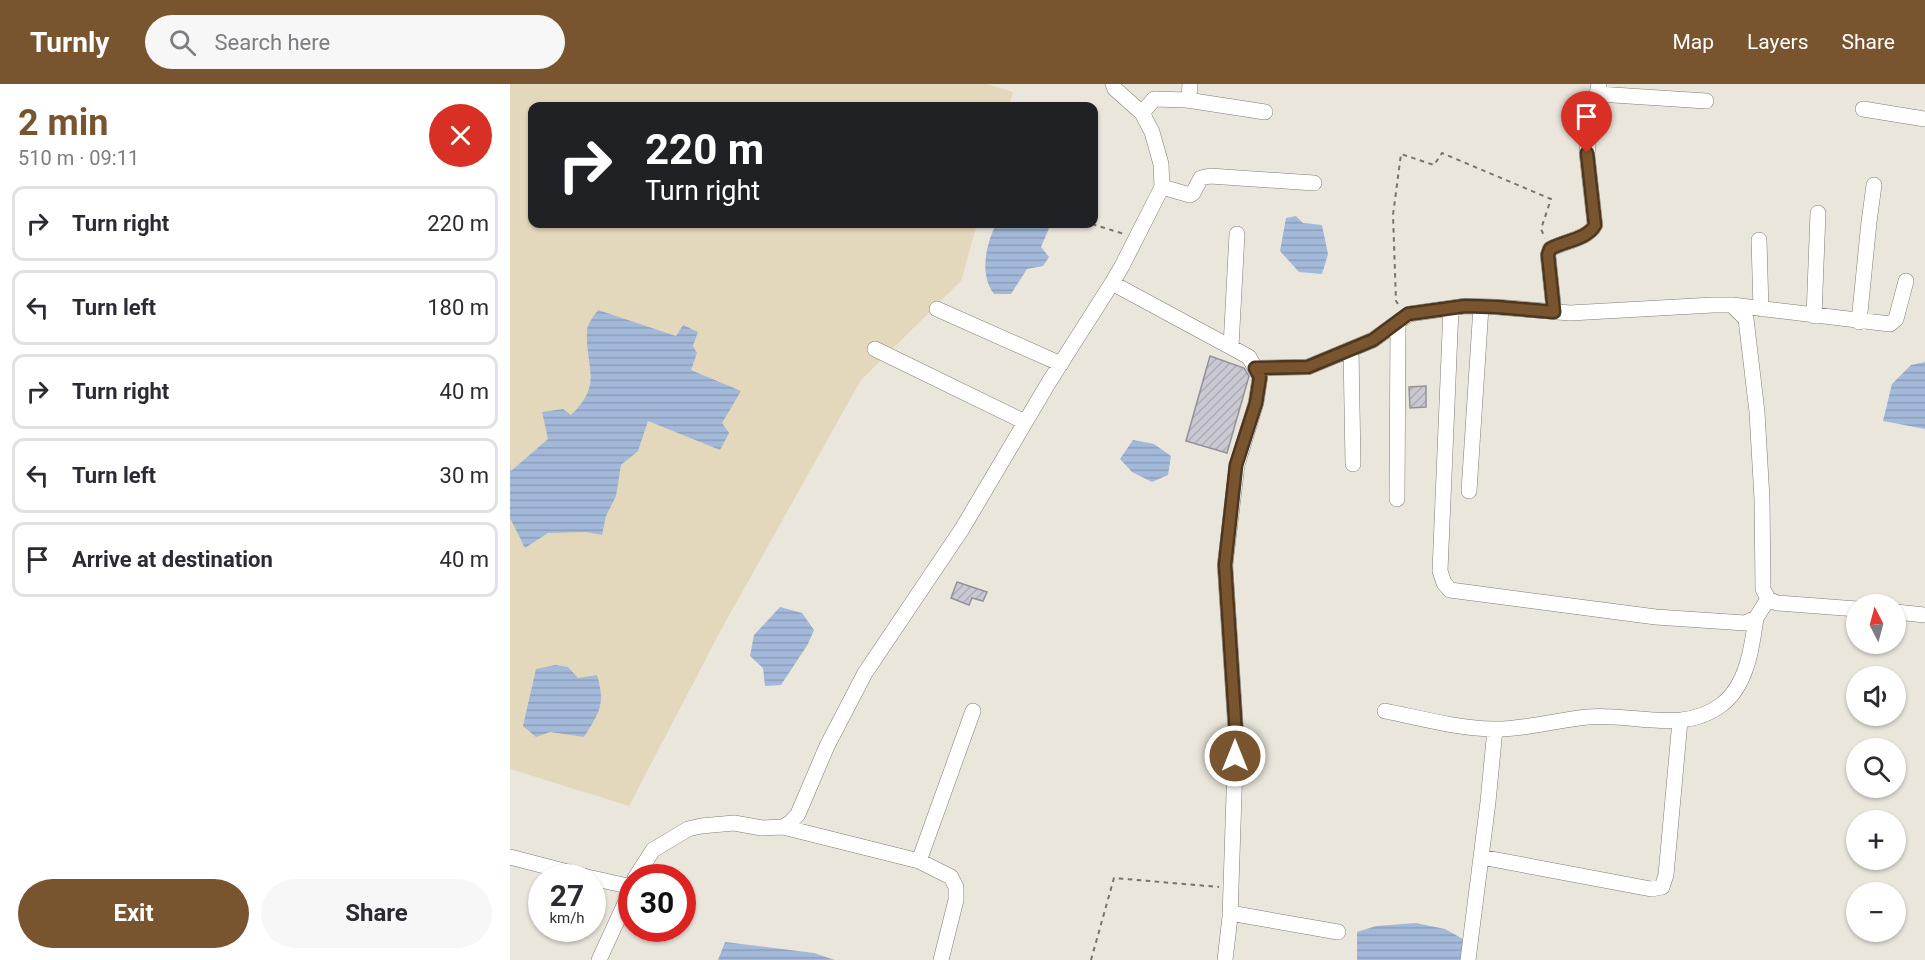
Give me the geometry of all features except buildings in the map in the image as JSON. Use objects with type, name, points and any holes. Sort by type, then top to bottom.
[{"type":"street","points":[[783,827],[798,814],[827,746],[865,673],[962,529],[1122,266],[1162,186],[1161,164],[1152,132],[1142,113],[1114,89],[1113,84]]},
{"type":"street","points":[[1187,100],[1190,84]]},
{"type":"street","points":[[1554,312],[1548,255],[1550,249],[1587,235],[1595,225],[1587,153],[1599,89],[1706,101]]},
{"type":"street","points":[[1142,113],[1154,99],[1187,100],[1265,112]]},
{"type":"street","points":[[1863,109],[1925,120]]},
{"type":"street","points":[[1162,186],[1190,195],[1201,178],[1210,176],[1314,183]]},
{"type":"street","points":[[1859,322],[1874,185]]},
{"type":"street","points":[[1814,316],[1818,213]]},
{"type":"street","points":[[1231,347],[1237,234]]},
{"type":"street","points":[[1759,240],[1761,309]]},
{"type":"street","points":[[1255,368],[1308,367],[1373,340],[1403,318],[1451,308],[1482,307],[1570,313],[1713,304],[1885,325],[1893,323],[1896,319],[1906,281]]},
{"type":"street","points":[[1112,283],[1248,357],[1260,377],[1256,403],[1236,465],[1225,565],[1236,734],[1230,914],[1225,960]]},
{"type":"street","points":[[1732,306],[1746,319],[1757,412],[1762,499],[1763,589],[1768,599],[1786,604],[1846,608]]},
{"type":"street","points":[[1469,491],[1482,307]]},
{"type":"street","points":[[1451,308],[1440,571],[1444,583],[1450,590],[1656,617],[1745,623],[1756,618]]},
{"type":"street","points":[[937,309],[1061,364]]},
{"type":"street","points":[[1397,499],[1403,318]]},
{"type":"street","points":[[875,349],[1025,422]]},
{"type":"street","points":[[1351,349],[1353,464]]},
{"type":"street","points":[[1385,711],[1461,727],[1495,729],[1602,716],[1680,721],[1706,715],[1723,704],[1739,682],[1751,651],[1756,618],[1768,599]]},
{"type":"street","points":[[1906,613],[1925,615]]},
{"type":"street","points":[[919,861],[973,711]]},
{"type":"street","points":[[1481,856],[1652,889],[1662,887],[1666,875],[1680,721]]},
{"type":"street","points":[[1468,960],[1495,729]]},
{"type":"street","points":[[644,864],[653,850],[688,829],[701,825],[734,823],[762,828],[783,827],[919,861],[951,877],[956,887],[956,900],[941,960]]},
{"type":"street","points":[[510,857],[537,864]]},
{"type":"street","points":[[1230,914],[1338,932]]},
{"type":"street","points":[[599,960],[618,919]]},
{"type":"path","points":[[1403,318],[1396,301],[1393,215],[1401,154],[1434,165],[1442,153],[1551,199],[1541,229],[1550,249]]},
{"type":"path","points":[[1098,226],[1135,238]]},
{"type":"path","points":[[1091,960],[1114,878],[1231,888]]},
{"type":"shaded area","points":[[510,84],[987,84],[1013,92],[1010,102],[528,102],[528,228],[976,228],[961,281],[861,380],[722,628],[629,806],[510,769]]},
{"type":"water","points":[[1296,216],[1303,223],[1322,225],[1328,254],[1322,274],[1299,272],[1280,251],[1286,218]]},
{"type":"water","points":[[994,228],[1049,228],[1041,247],[1049,257],[1043,266],[1027,269],[1011,294],[994,294],[989,286],[985,269],[989,241]]},
{"type":"water","points":[[598,310],[676,336],[683,325],[698,332],[693,346],[697,353],[691,370],[741,391],[722,423],[729,433],[720,450],[648,421],[638,451],[621,465],[616,496],[606,516],[602,535],[586,532],[548,533],[525,548],[510,518],[510,468],[511,471],[548,439],[542,412],[563,409],[571,415],[587,394],[591,375],[587,328]]},
{"type":"water","points":[[1925,362],[1925,429],[1883,421],[1892,384],[1911,365]]},
{"type":"water","points":[[1133,440],[1154,444],[1171,456],[1168,475],[1152,482],[1132,472],[1120,459]]},
{"type":"water","points":[[780,607],[802,613],[814,630],[808,644],[781,685],[765,686],[763,668],[750,656],[754,635]]},
{"type":"water","points":[[555,665],[568,667],[578,678],[597,675],[601,694],[600,708],[584,737],[550,732],[536,737],[523,726],[536,669]]},
{"type":"water","points":[[1416,923],[1445,929],[1470,943],[1469,960],[1357,960],[1357,932],[1376,926]]},
{"type":"water","points":[[725,942],[814,953],[835,960],[718,960]]},
{"type":"route","points":[[1235,756],[1236,734],[1225,565],[1236,465],[1256,403],[1260,377],[1255,368],[1308,367],[1373,340],[1408,314],[1465,306],[1554,312],[1548,255],[1550,249],[1587,235],[1595,225],[1587,153]]}]
